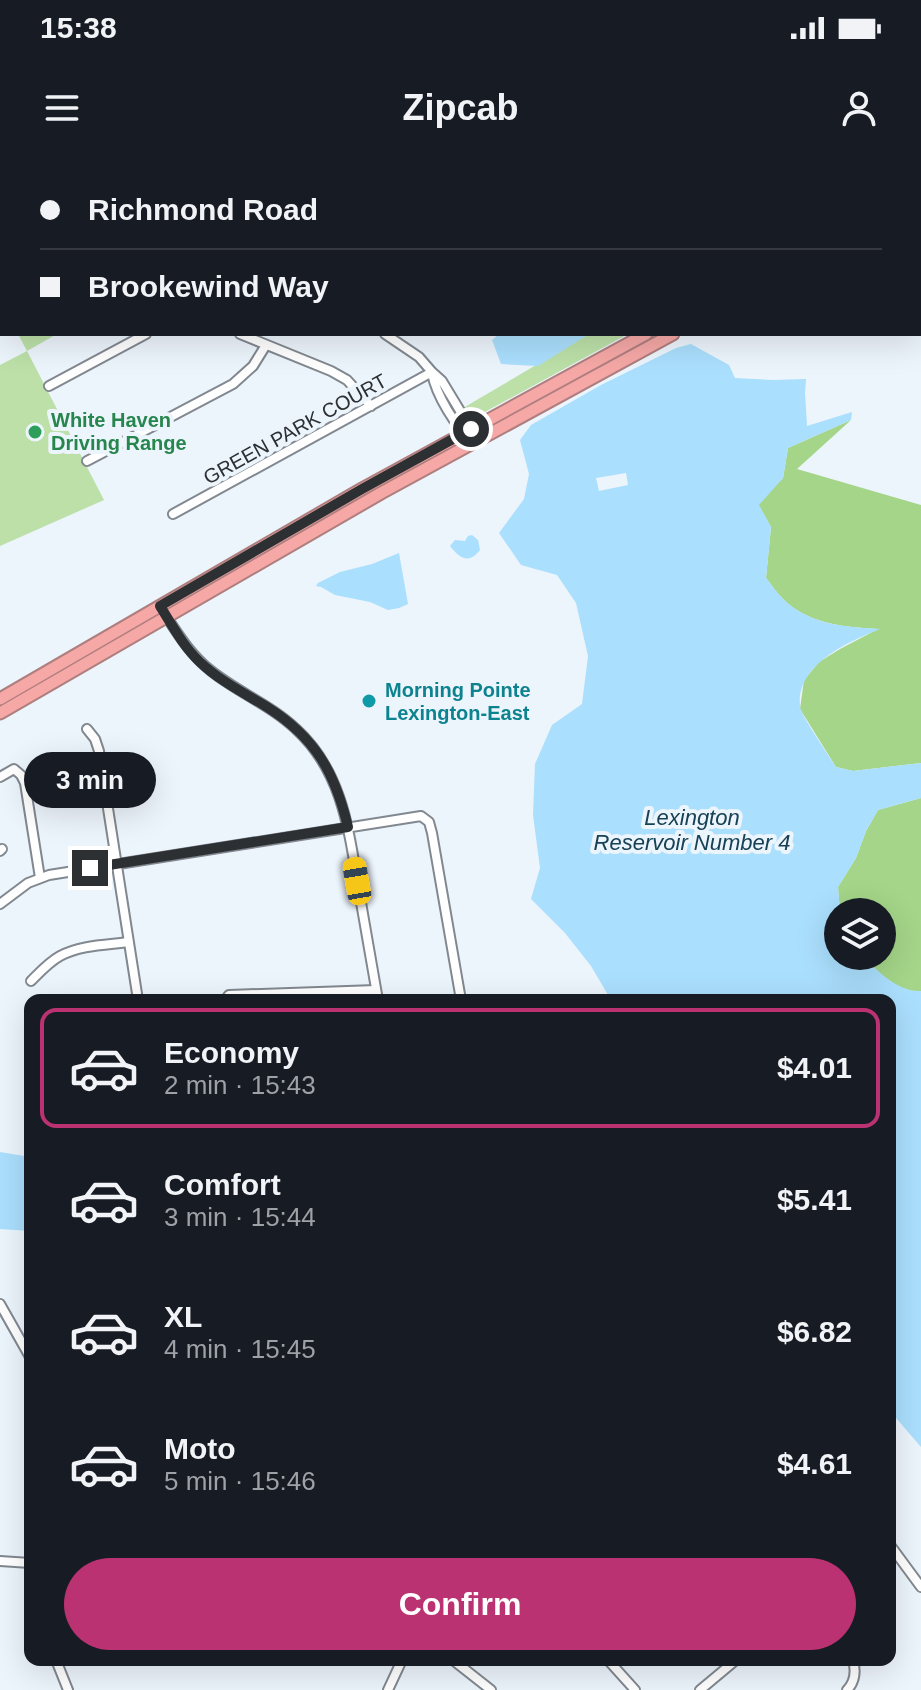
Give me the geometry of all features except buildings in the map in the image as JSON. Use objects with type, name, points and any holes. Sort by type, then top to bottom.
[{"type":"highway","points":[[0,713],[163,611],[467,431],[642,336]]},
{"type":"highway","points":[[0,699],[669,336]]},
{"type":"street","points":[[49,386],[142,336]]},
{"type":"street","points":[[245,336],[342,377],[371,406]]},
{"type":"street","points":[[388,336],[419,357],[442,381],[473,442]]},
{"type":"street","points":[[87,461],[233,384],[253,366],[266,345]]},
{"type":"street","name":"GREEN PARK COURT","points":[[173,514],[432,372]]},
{"type":"street","points":[[163,611],[199,661],[294,726],[327,767],[337,788],[348,827],[377,994]]},
{"type":"street","points":[[87,729],[99,751],[137,994]]},
{"type":"street","points":[[0,777],[14,769],[25,783],[40,878]]},
{"type":"street","points":[[0,904],[40,878],[421,816],[429,822],[432,833],[460,994]]},
{"type":"street","points":[[31,981],[64,954],[129,942]]},
{"type":"street","points":[[325,994],[376,990]]},
{"type":"street","points":[[0,1304],[24,1346]]},
{"type":"street","points":[[896,1553],[921,1587]]},
{"type":"street","points":[[0,1561],[24,1563]]},
{"type":"street","points":[[58,1666],[68,1690]]},
{"type":"street","points":[[388,1690],[399,1666]]},
{"type":"street","points":[[461,1666],[491,1690]]},
{"type":"street","points":[[613,1666],[635,1690]]},
{"type":"street","points":[[700,1690],[729,1666]]},
{"type":"street","points":[[847,1690],[854,1677],[855,1666]]},
{"type":"green space","points":[[19,336],[53,336],[27,351]]},
{"type":"green space","points":[[586,336],[624,336],[472,419],[463,408]]},
{"type":"green space","name":"White Haven Driving Range","points":[[27,351],[104,500],[0,546],[0,365]]},
{"type":"green space","points":[[851,420],[797,469],[921,505],[921,763],[853,771],[836,767],[800,709],[804,680],[819,662],[878,629],[814,619],[782,598],[766,578],[771,527],[758,504],[783,478],[788,448]]},
{"type":"green space","points":[[921,798],[921,991],[896,985],[877,970],[896,970],[896,898],[839,898],[838,887],[856,858],[878,810]]},
{"type":"water","points":[[497,336],[586,336],[538,366],[501,364],[492,340]]},
{"type":"water","name":"Lexington Reservoir Number 4","points":[[691,344],[729,365],[735,378],[806,379],[807,426],[852,412],[851,420],[788,448],[783,478],[759,505],[771,527],[766,578],[782,598],[804,614],[828,623],[880,629],[826,657],[806,678],[800,707],[816,736],[836,767],[853,771],[921,763],[921,798],[878,810],[856,858],[838,887],[839,898],[824,898],[824,970],[877,970],[904,988],[921,991],[921,1447],[896,1418],[896,994],[607,994],[591,966],[565,933],[531,899],[540,868],[533,815],[535,764],[552,725],[582,704],[588,656],[576,603],[557,575],[521,565],[499,533],[524,499],[529,474],[520,440],[531,425],[601,385],[676,348]]},
{"type":"water","points":[[472,535],[478,540],[480,550],[472,557],[461,557],[450,546],[455,540],[465,541]]},
{"type":"water","points":[[399,553],[408,604],[399,608],[388,610],[370,602],[335,595],[316,586],[340,572]]},
{"type":"water","points":[[0,1152],[24,1156],[24,1231],[0,1229]]},
{"type":"pier","points":[[626,473],[628,485],[599,491],[596,478]]},
{"type":"place","name":"White Haven Driving Range","points":[[35,432]]},
{"type":"place","name":"Morning Pointe Lexington-East","points":[[369,701]]},
{"type":"route","points":[[90,868],[348,827],[337,788],[311,744],[294,726],[199,661],[160,606],[471,429]]}]
